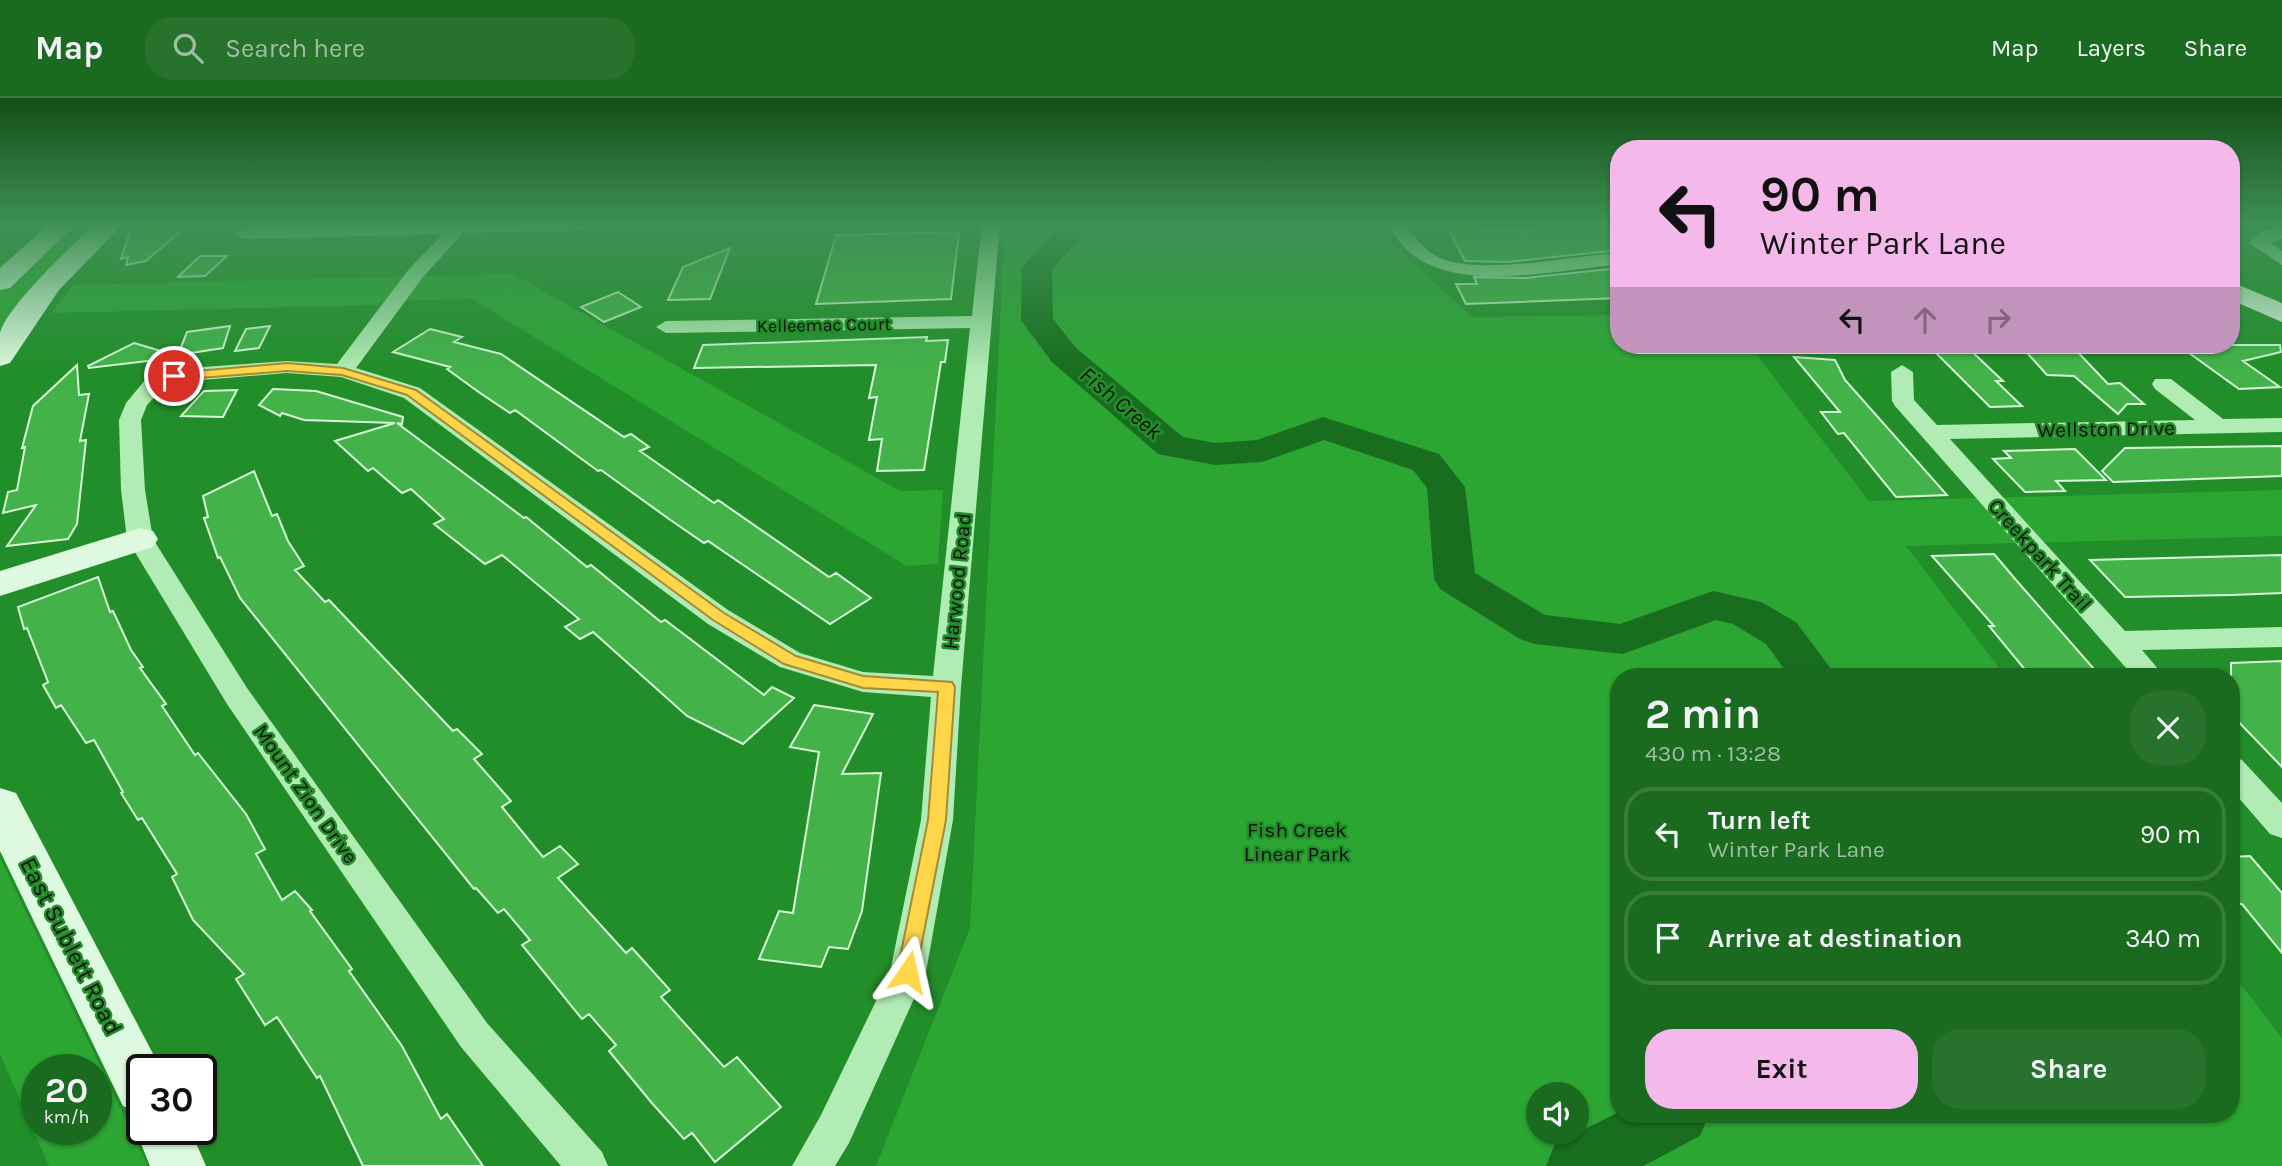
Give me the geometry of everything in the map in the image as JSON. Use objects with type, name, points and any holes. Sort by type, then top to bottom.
[{"type":"main road","points":[[0,357],[27,313],[61,273]]},
{"type":"main road","points":[[2240,294],[2282,314]]},
{"type":"main road","points":[[2240,322],[2282,341]]},
{"type":"main road","points":[[0,584],[140,539]]},
{"type":"main road","name":"East Sublett Road","points":[[0,804],[126,1056]]},
{"type":"main road","points":[[169,1145],[178,1166]]},
{"type":"street","points":[[416,273],[343,371],[411,393],[718,617],[790,660],[863,682],[946,687]]},
{"type":"street","name":"Harwood Road","points":[[812,1166],[835,1129],[908,972],[937,820],[946,687],[986,273]]},
{"type":"street","name":"Kelleemac Court","points":[[666,327],[982,322]]},
{"type":"street","name":"Mount Zion Drive","points":[[343,371],[287,367],[194,372],[154,384],[136,404],[130,420],[133,490],[140,539],[237,696],[474,1035],[588,1166]]},
{"type":"street","name":"Creekpark Trail","points":[[1902,372],[1903,401],[2142,668]]},
{"type":"street","points":[[2163,384],[2217,426]]},
{"type":"street","name":"Wellston Drive","points":[[1931,432],[2282,425]]},
{"type":"street","points":[[2117,640],[2282,637]]},
{"type":"street","points":[[2240,778],[2282,825]]},
{"type":"green space","points":[[19,273],[52,273],[0,335],[0,292]]},
{"type":"green space","name":"Fish Creek Linear Park","points":[[1003,273],[1424,273],[1472,317],[1610,315],[1610,354],[1756,354],[1869,501],[2282,490],[2282,536],[1906,546],[1999,668],[1610,668],[1610,1123],[2240,1123],[2240,984],[2282,1038],[2282,1166],[876,1166],[970,928]]},
{"type":"green space","points":[[513,274],[900,491],[943,490],[938,564],[907,566],[472,299],[383,301],[379,305],[51,313],[73,285]]},
{"type":"green space","points":[[0,858],[94,1054],[21,1054],[21,1102],[0,1054]]},
{"type":"green space","points":[[112,1091],[126,1120],[126,1145],[138,1145],[148,1166],[49,1166],[40,1145],[112,1145]]},
{"type":"building","points":[[182,273],[208,273],[205,276],[178,277]]},
{"type":"building","points":[[680,273],[720,273],[710,299],[668,300]]},
{"type":"building","points":[[825,273],[954,273],[951,299],[816,304]]},
{"type":"building","points":[[1574,273],[1610,273],[1610,298],[1466,304],[1456,284],[1477,284],[1474,277],[1525,278]]},
{"type":"building","points":[[618,292],[641,307],[604,322],[581,307]]},
{"type":"building","points":[[230,326],[223,348],[178,355],[187,332]]},
{"type":"building","points":[[270,326],[259,348],[235,351],[246,329]]},
{"type":"building","points":[[430,329],[462,337],[454,342],[501,354],[624,437],[631,434],[649,447],[640,451],[714,503],[718,500],[829,577],[836,573],[871,598],[830,624],[708,541],[704,543],[601,470],[598,471],[515,410],[510,413],[480,393],[447,369],[450,367],[393,352]]},
{"type":"building","points":[[927,337],[926,341],[948,340],[945,362],[941,362],[924,470],[877,471],[882,439],[869,440],[877,397],[869,398],[876,365],[694,368],[703,345]]},
{"type":"building","points":[[134,343],[181,357],[89,368],[88,366]]},
{"type":"building","points":[[2240,345],[2280,345],[2281,352],[2243,361],[2280,387],[2239,389],[2190,354],[2240,354]]},
{"type":"building","points":[[1937,354],[1974,354],[2003,381],[1996,381],[2022,406],[1990,407]]},
{"type":"building","points":[[2028,354],[2080,354],[2108,384],[2120,383],[2144,404],[2127,404],[2118,414],[2074,376],[2047,375]]},
{"type":"building","points":[[1794,357],[1835,360],[1845,380],[1947,495],[1896,497],[1844,433],[1838,434],[1821,412],[1840,412]]},
{"type":"building","points":[[77,365],[79,395],[89,394],[80,441],[86,440],[77,524],[68,539],[7,546],[36,505],[3,513],[8,492],[17,490],[25,447],[22,448],[33,406]]},
{"type":"building","points":[[273,389],[316,391],[403,417],[402,424],[397,423],[526,517],[587,567],[591,565],[661,622],[665,620],[764,695],[772,687],[794,698],[743,744],[687,716],[593,632],[580,639],[565,627],[579,619],[502,555],[485,564],[434,524],[444,519],[411,489],[402,493],[373,468],[368,471],[335,441],[395,423],[304,420],[282,413],[280,416],[259,405]]},
{"type":"building","points":[[237,390],[223,417],[181,416],[204,391]]},
{"type":"building","points":[[2282,446],[2282,476],[2113,482],[2102,471],[2125,448]]},
{"type":"building","points":[[2075,449],[2106,480],[2056,481],[2065,491],[2025,492],[1993,459],[2011,458],[2004,451]]},
{"type":"building","points":[[254,471],[272,516],[277,514],[288,541],[304,566],[295,570],[325,602],[329,600],[453,731],[457,729],[482,754],[474,759],[511,801],[502,807],[543,857],[560,846],[578,864],[558,878],[626,953],[632,948],[670,990],[661,997],[724,1067],[737,1057],[781,1107],[715,1162],[692,1133],[684,1139],[651,1102],[609,1051],[616,1045],[589,1014],[582,1019],[522,945],[530,940],[504,909],[498,913],[476,888],[474,889],[240,598],[220,557],[218,558],[204,518],[208,517],[203,496]]},
{"type":"building","points":[[1994,554],[2093,668],[2024,668],[1989,626],[1994,626],[1932,556]]},
{"type":"building","points":[[2282,555],[2282,593],[2232,595],[2125,597],[2090,560]]},
{"type":"building","points":[[98,577],[110,612],[113,611],[131,650],[143,667],[140,668],[166,704],[162,706],[195,755],[198,753],[246,814],[265,849],[256,854],[282,900],[295,891],[312,910],[310,911],[352,969],[349,971],[402,1046],[441,1119],[447,1114],[483,1166],[363,1166],[320,1076],[317,1078],[277,1017],[265,1025],[236,979],[244,974],[193,920],[172,877],[177,874],[142,818],[138,820],[121,793],[123,792],[94,740],[86,743],[61,705],[56,708],[43,685],[48,682],[27,628],[24,629],[18,607]]},
{"type":"building","points":[[2282,661],[2282,767],[2240,723],[2240,668],[2231,668],[2231,663]]},
{"type":"building","points":[[814,705],[873,714],[842,774],[881,773],[862,911],[848,949],[829,947],[821,967],[759,959],[779,911],[793,913],[819,752],[790,747]]},
{"type":"building","points":[[2250,856],[2282,893],[2282,953],[2240,904],[2240,857]]},
{"type":"waterway","name":"Fish Creek","points":[[1037,273],[1037,320],[1064,355],[1171,446],[1215,454],[1262,451],[1323,428],[1426,462],[1446,487],[1455,579],[1535,629],[1623,639],[1713,605],[1746,612],[1781,633],[1807,668]]},
{"type":"waterway","name":"Fish Creek","points":[[1578,1166],[1662,1123]]},
{"type":"route","points":[[174,376],[194,372],[287,367],[343,371],[411,393],[718,617],[790,660],[863,682],[946,687],[937,820],[908,972]]}]
